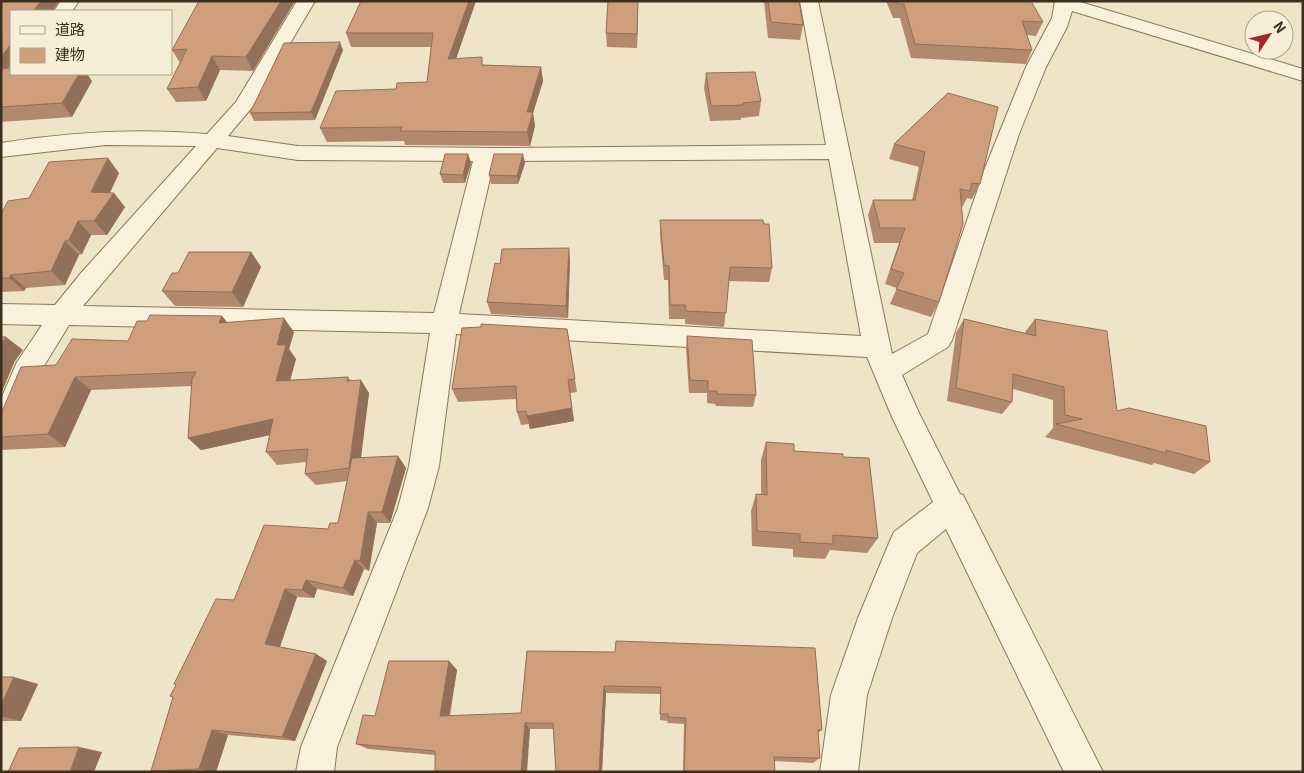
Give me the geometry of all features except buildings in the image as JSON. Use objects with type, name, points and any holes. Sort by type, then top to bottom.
[{"type":"street","points":[[1,434],[27,370],[63,313],[90,279],[210,141],[244,105],[306,1]]},
{"type":"street","points":[[809,1],[837,152],[881,359],[906,417],[952,505],[1084,772]]},
{"type":"street","points":[[1,314],[63,313],[444,323],[881,359],[939,340],[982,204],[1036,65],[1053,36],[1064,2],[1303,75]]},
{"type":"street","points":[[1,150],[37,144],[125,138],[210,141],[290,152],[485,156],[837,152]]},
{"type":"street","points":[[315,772],[319,747],[413,508],[424,466],[444,323],[485,156]]},
{"type":"street","points":[[839,772],[850,695],[875,618],[905,543],[952,505]]}]
